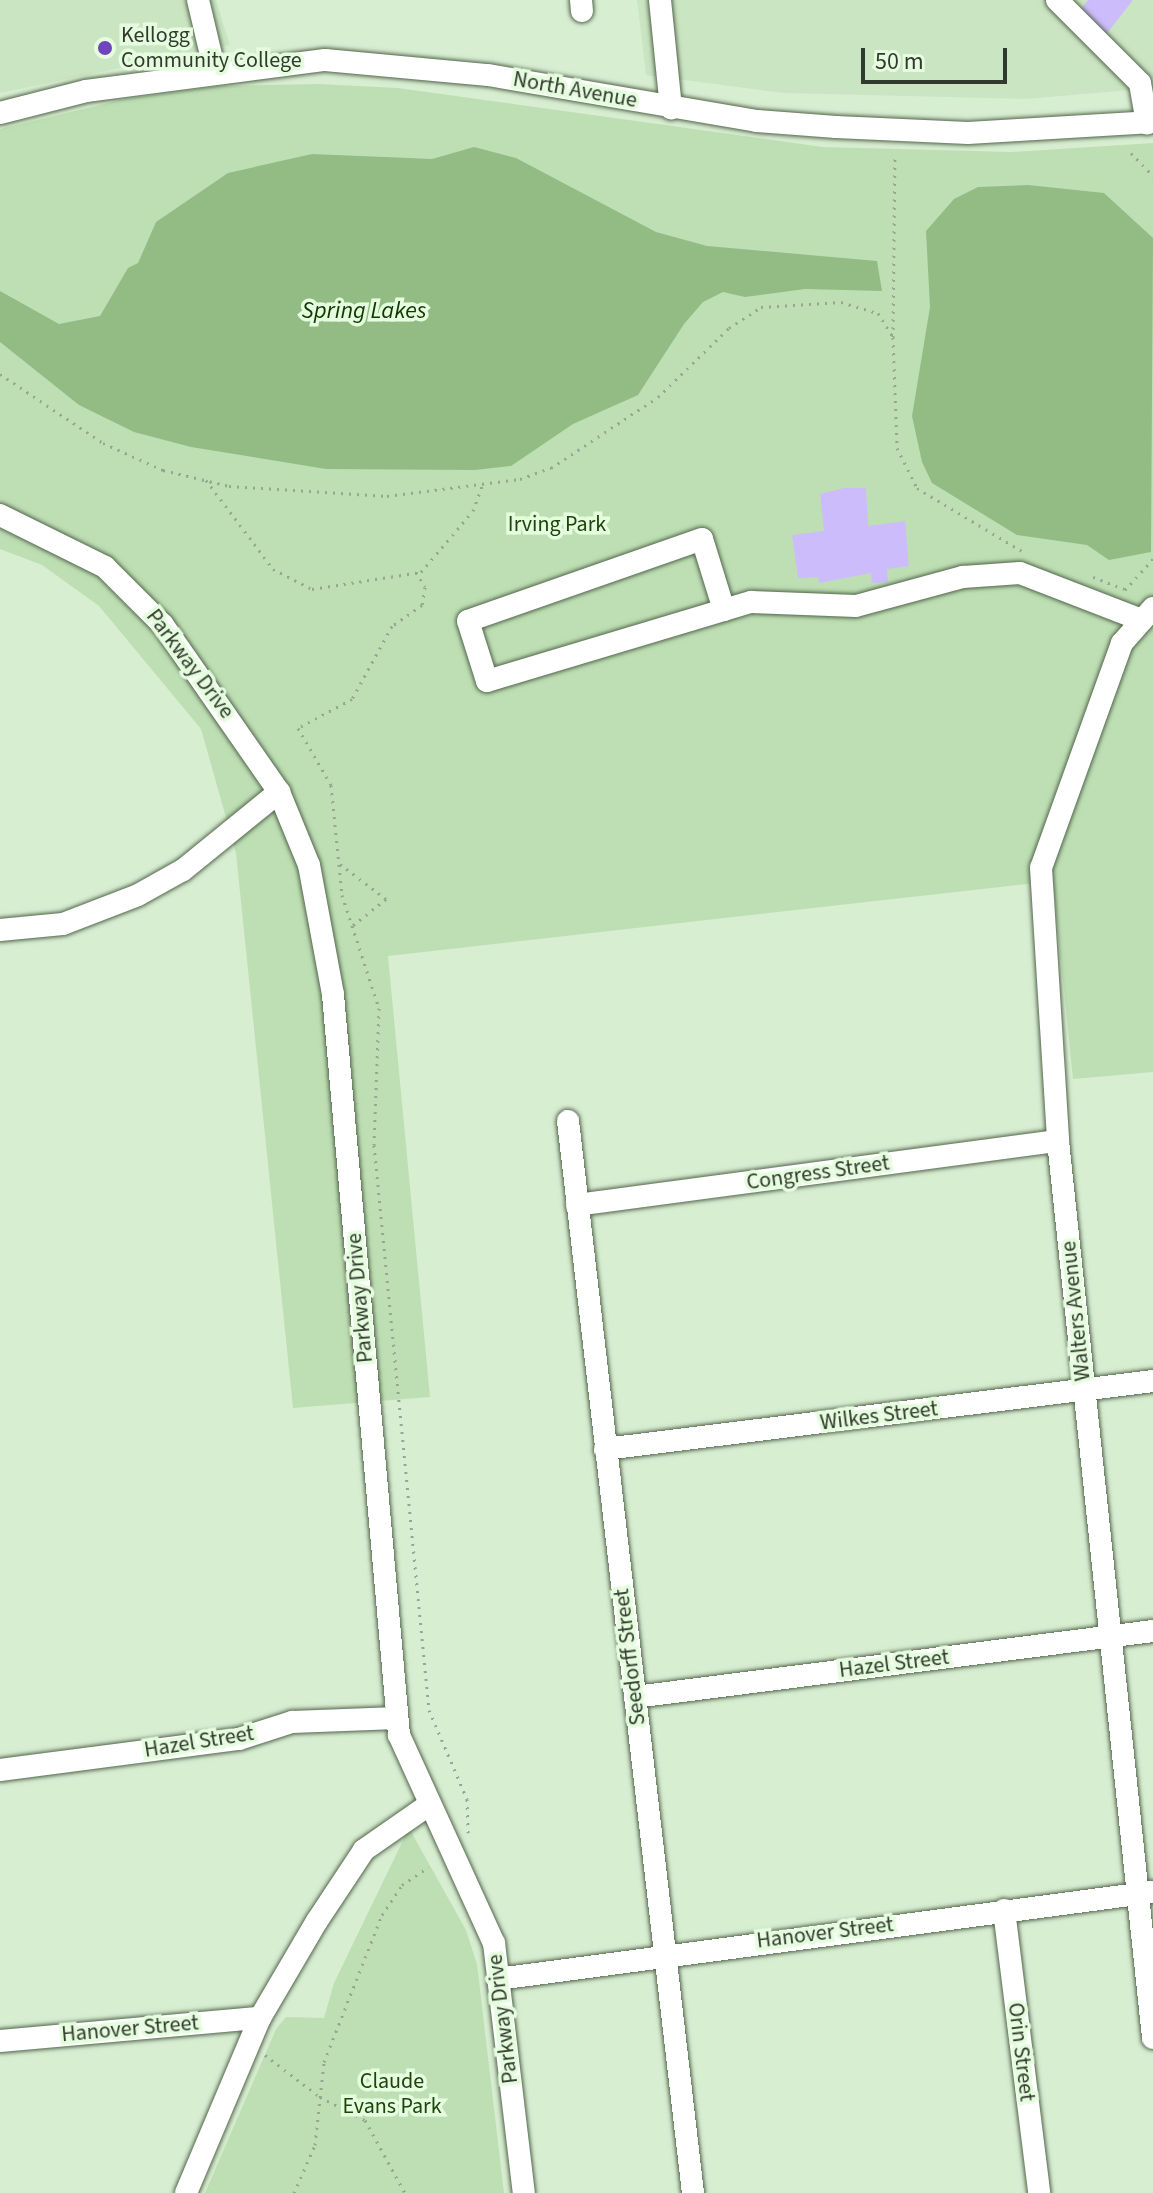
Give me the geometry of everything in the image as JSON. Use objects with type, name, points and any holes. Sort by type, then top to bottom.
[{"type":"street","points":[[198,0],[215,72]]},
{"type":"street","points":[[660,0],[671,108]]},
{"type":"street","points":[[1057,0],[1140,83],[1150,122]]},
{"type":"street","name":"North Avenue","points":[[0,113],[86,91],[325,60],[405,67],[757,121],[968,133],[1150,122]]},
{"type":"street","name":"Parkway Drive","points":[[0,515],[70,545],[136,594],[191,662],[279,792],[309,865],[333,995],[397,1718],[427,1806],[494,1943],[524,2193]]},
{"type":"street","points":[[724,610],[702,539],[468,621],[487,681],[724,610],[803,601],[856,606],[963,577],[1020,573],[1148,614]]},
{"type":"street","name":"Walters Avenue","points":[[1148,614],[1122,643],[1041,868],[1058,1141],[1110,1637],[1144,1893],[1153,2038]]},
{"type":"street","points":[[0,930],[63,924],[138,895],[183,870],[279,792]]},
{"type":"street","name":"Seedorff Street","points":[[568,1121],[693,2193]]},
{"type":"street","name":"Congress Street","points":[[577,1205],[1058,1141]]},
{"type":"street","name":"Wilkes Street","points":[[605,1449],[1153,1381]]},
{"type":"street","name":"Hazel Street","points":[[635,1697],[1153,1631]]},
{"type":"street","name":"Hazel Street","points":[[0,1770],[239,1739],[292,1722],[397,1718]]},
{"type":"street","points":[[186,2193],[260,2018],[364,1850],[427,1806]]},
{"type":"street","name":"Hanover Street","points":[[498,1979],[664,1954],[1144,1893]]},
{"type":"street","name":"Orin Street","points":[[1004,1910],[1039,2193]]},
{"type":"street","name":"Hanover Street","points":[[0,2041],[260,2018]]},
{"type":"path","points":[[1131,153],[1153,176]]},
{"type":"path","points":[[895,157],[893,337],[897,448],[905,471],[917,488],[1031,556]]},
{"type":"path","points":[[0,374],[103,443],[206,480],[373,496],[482,484],[551,468],[658,397],[729,328],[761,307],[841,302],[878,313],[893,337]]},
{"type":"path","points":[[206,480],[273,569],[312,589],[416,572],[473,511],[482,484]]},
{"type":"path","points":[[416,572],[425,587],[422,605],[392,626],[352,699],[298,728],[331,785],[339,863],[352,926],[379,1008],[374,1145],[429,1710],[467,1799],[472,1821],[464,1843]]},
{"type":"path","points":[[1087,575],[1125,589]]},
{"type":"path","points":[[339,863],[386,899],[352,926]]},
{"type":"path","points":[[294,2193],[315,2145],[324,2062],[382,1915],[402,1885],[429,1867]]},
{"type":"path","points":[[249,2044],[320,2097],[365,2120],[405,2193]]},
{"type":"shaded area","name":"Kellogg Community College","points":[[0,0],[216,0],[230,45],[0,93]]},
{"type":"shaded area","points":[[637,0],[1153,0],[1153,88],[1026,99],[784,93],[646,75]]},
{"type":"green space","name":"Irving Park","points":[[319,84],[398,88],[823,147],[1012,152],[1153,143],[1153,1072],[1073,1079],[1053,881],[388,956],[430,1397],[293,1408],[236,853],[201,729],[99,606],[42,565],[0,549],[0,129],[125,99],[220,86]]},
{"type":"green space","name":"Claude Evans Park","points":[[409,1828],[466,1930],[477,1964],[504,2193],[205,2193],[276,2029],[286,2017],[324,2018],[334,1983]]},
{"type":"water","name":"Spring Lakes","points":[[474,147],[516,158],[656,232],[707,246],[877,261],[882,291],[805,289],[745,297],[723,292],[703,302],[684,324],[638,395],[573,424],[511,466],[475,470],[326,469],[191,447],[134,432],[79,405],[0,342],[0,291],[59,324],[100,316],[128,268],[138,263],[156,222],[228,173],[312,154],[432,159]]},
{"type":"water","points":[[1028,185],[1104,193],[1153,238],[1151,552],[1109,560],[1087,545],[1017,535],[932,483],[922,462],[912,416],[930,307],[926,231],[954,199],[978,187]]},
{"type":"building","points":[[1088,0],[1133,0],[1104,37],[1077,14]]},
{"type":"building","points":[[844,488],[866,488],[868,526],[905,521],[909,566],[887,569],[888,582],[872,583],[871,573],[819,583],[818,577],[798,578],[792,535],[824,531],[820,494]]},
{"type":"place","name":"Kellogg Community College","points":[[105,48]]}]
